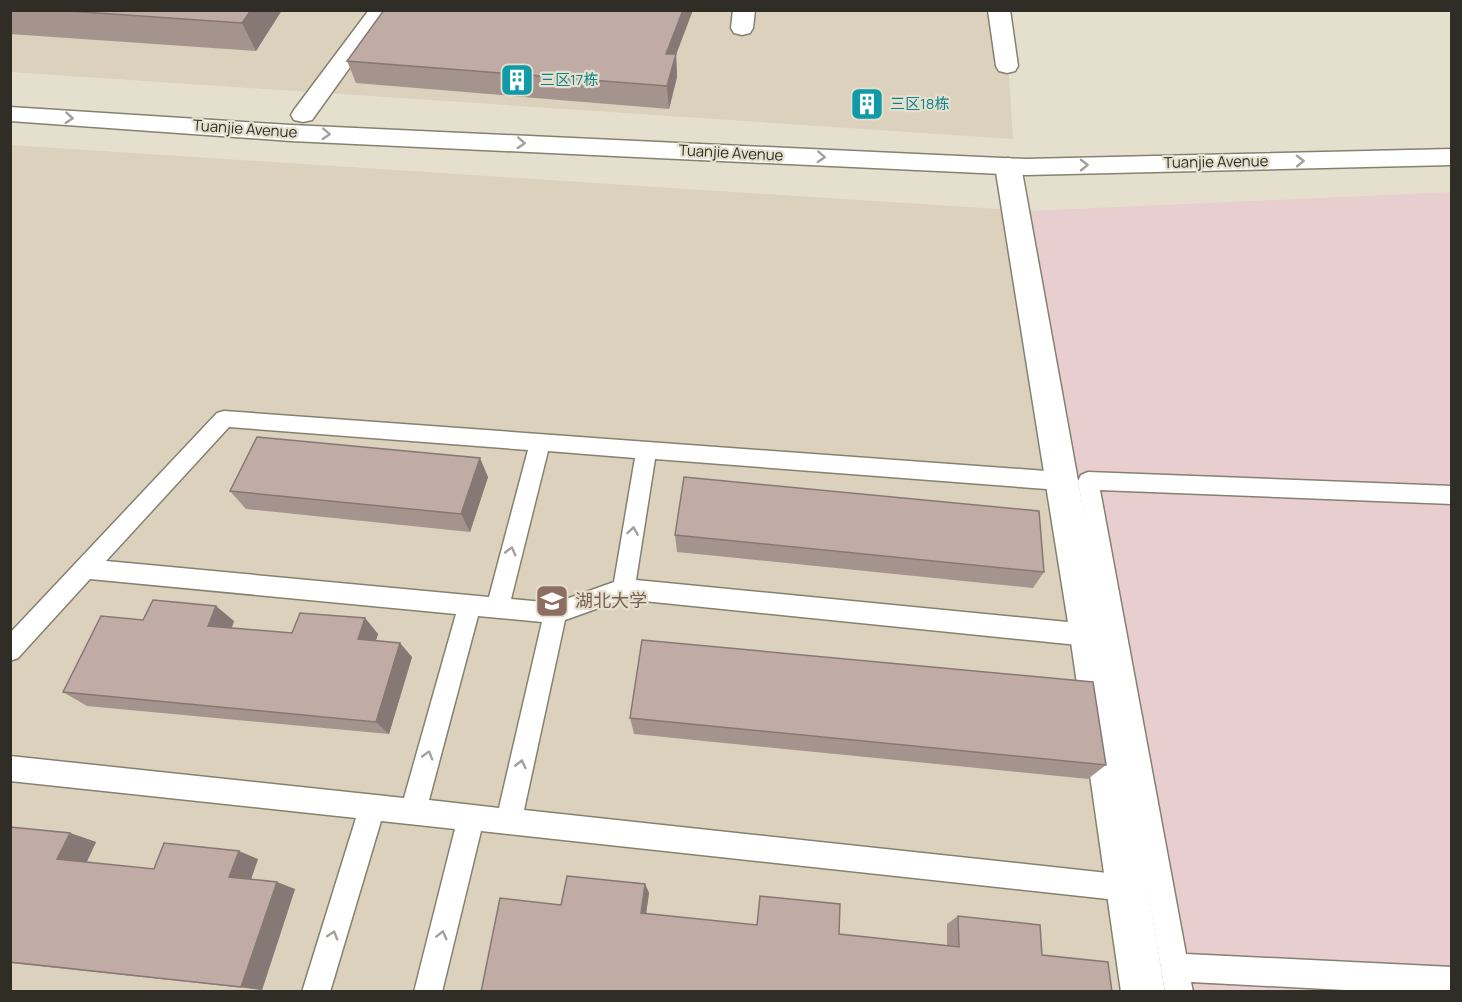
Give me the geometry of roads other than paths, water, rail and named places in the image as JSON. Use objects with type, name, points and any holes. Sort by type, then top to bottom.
[{"type":"main road","points":[[303,115],[380,10]]},
{"type":"main road","points":[[999,10],[1007,66]]},
{"type":"main road","name":"Tuanjie Avenue","points":[[10,94],[303,115],[1022,146],[1452,139]]},
{"type":"main road","name":"Tuanjie Avenue","points":[[10,114],[291,133],[1008,166],[1452,157]]},
{"type":"main road","points":[[1008,166],[1088,635],[1143,992]]},
{"type":"lane","points":[[10,650],[224,419],[1060,481]]},
{"type":"lane","points":[[496,608],[540,442]]},
{"type":"lane","points":[[624,589],[646,450]]},
{"type":"lane","points":[[1452,495],[1088,481],[1177,979],[1452,981]]},
{"type":"lane","points":[[85,568],[555,613],[624,589],[1088,635]]},
{"type":"lane","points":[[413,811],[470,605]]},
{"type":"lane","points":[[508,822],[555,613]]},
{"type":"lane","points":[[10,768],[1126,888]]},
{"type":"lane","points":[[316,992],[372,807]]},
{"type":"lane","points":[[428,992],[471,818]]},
{"type":"place","name":"三区17栋","points":[[517,80]]},
{"type":"place","name":"三区18栋","points":[[867,104]]},
{"type":"place","name":"湖北大学","points":[[552,601]]}]
